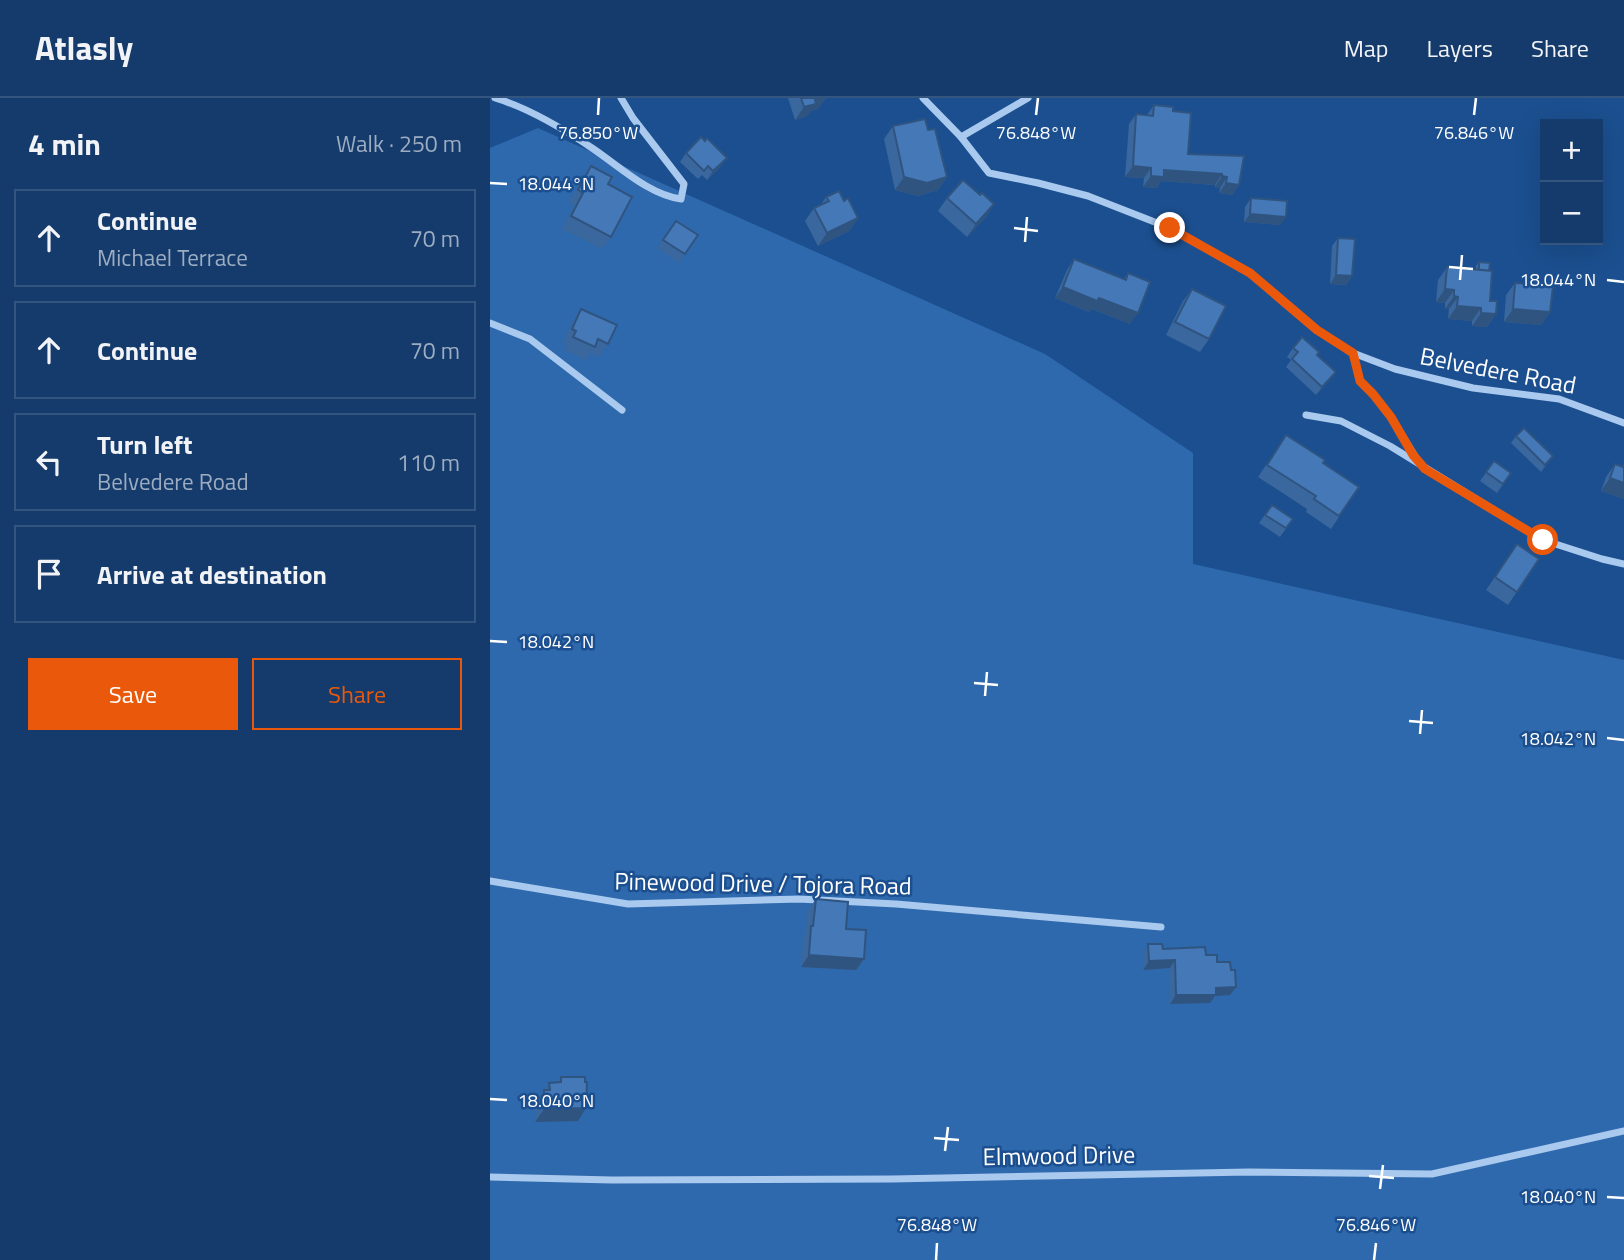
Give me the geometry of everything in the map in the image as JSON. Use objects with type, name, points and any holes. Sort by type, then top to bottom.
[{"type":"street","points":[[495,98],[517,105],[550,123],[651,189],[667,197],[681,199],[684,184],[621,98]]},
{"type":"street","name":"Belvedere Road","points":[[923,98],[961,137],[989,173],[1088,197],[1170,228],[1250,273],[1317,330],[1353,353],[1395,369],[1473,388],[1559,399],[1624,423]]},
{"type":"street","points":[[961,137],[1028,98]]},
{"type":"street","points":[[490,323],[530,339],[622,410]]},
{"type":"street","points":[[1353,353],[1360,381],[1391,417],[1413,455],[1425,469]]},
{"type":"street","points":[[1306,415],[1341,421],[1390,446],[1543,540],[1624,564]]},
{"type":"street","name":"Pinewood Drive / Tojora Road","points":[[490,881],[628,904],[799,899],[896,904],[1161,927]]},
{"type":"street","name":"Elmwood Drive","points":[[490,1177],[612,1180],[1249,1172],[1432,1174],[1624,1131]]},
{"type":"shaded area","points":[[538,128],[1045,354],[1193,453],[1193,564],[1624,660],[1624,1260],[490,1260],[490,148]]},
{"type":"building","points":[[801,98],[821,98],[815,100],[816,104],[804,107]]},
{"type":"building","points":[[1154,105],[1191,113],[1188,154],[1244,156],[1239,185],[1226,183],[1227,177],[1222,174],[1164,170],[1164,177],[1151,176],[1151,168],[1133,166],[1136,114],[1153,116]]},
{"type":"building","points":[[925,119],[928,130],[935,129],[947,177],[927,183],[904,177],[893,126]]},
{"type":"building","points":[[701,137],[705,141],[707,138],[727,158],[713,171],[708,166],[704,171],[686,153]]},
{"type":"building","points":[[591,166],[612,177],[608,184],[632,197],[611,237],[571,216],[583,193],[578,190]]},
{"type":"building","points":[[963,180],[994,204],[976,224],[947,198]]},
{"type":"building","points":[[839,191],[844,201],[848,198],[858,218],[827,233],[814,208],[829,201],[826,197]]},
{"type":"building","points":[[1251,198],[1287,201],[1286,217],[1250,214]]},
{"type":"building","points":[[676,221],[698,235],[685,254],[663,240]]},
{"type":"building","points":[[1338,238],[1355,239],[1352,276],[1336,275]]},
{"type":"building","points":[[1074,259],[1126,280],[1128,273],[1150,282],[1138,313],[1063,287]]},
{"type":"building","points":[[1479,262],[1490,263],[1489,271],[1479,270]]},
{"type":"building","points":[[1447,267],[1492,271],[1490,301],[1497,301],[1496,314],[1481,313],[1481,308],[1457,306],[1458,297],[1454,296],[1454,290],[1445,289]]},
{"type":"building","points":[[1515,283],[1553,286],[1550,312],[1513,309]]},
{"type":"building","points":[[1192,289],[1226,306],[1209,339],[1175,322]]},
{"type":"building","points":[[581,309],[617,325],[608,344],[598,339],[595,347],[573,337],[576,331],[572,329]]},
{"type":"building","points":[[1302,337],[1336,372],[1322,387],[1292,359],[1298,352],[1293,348]]},
{"type":"building","points":[[1524,428],[1553,456],[1545,465],[1516,436]]},
{"type":"building","points":[[1286,435],[1325,460],[1323,463],[1359,487],[1339,516],[1314,499],[1316,496],[1267,465]]},
{"type":"building","points":[[1494,461],[1511,473],[1503,484],[1486,472]]},
{"type":"building","points":[[1615,464],[1624,465],[1624,483],[1610,478]]},
{"type":"building","points":[[1272,505],[1293,519],[1286,528],[1265,515]]},
{"type":"building","points":[[1517,544],[1539,559],[1517,592],[1495,577]]},
{"type":"building","points":[[816,899],[848,902],[846,929],[866,930],[864,959],[809,955]]},
{"type":"building","points":[[1148,944],[1162,944],[1163,949],[1205,947],[1206,955],[1217,955],[1217,962],[1230,962],[1231,970],[1235,970],[1236,987],[1216,988],[1216,995],[1176,995],[1175,960],[1149,961]]},
{"type":"building","points":[[561,1077],[585,1077],[586,1108],[544,1109],[544,1090],[550,1090],[549,1083],[561,1082]]},
{"type":"route","points":[[1170,228],[1250,273],[1317,330],[1353,353],[1360,381],[1391,417],[1413,455],[1425,469],[1543,540]]}]
